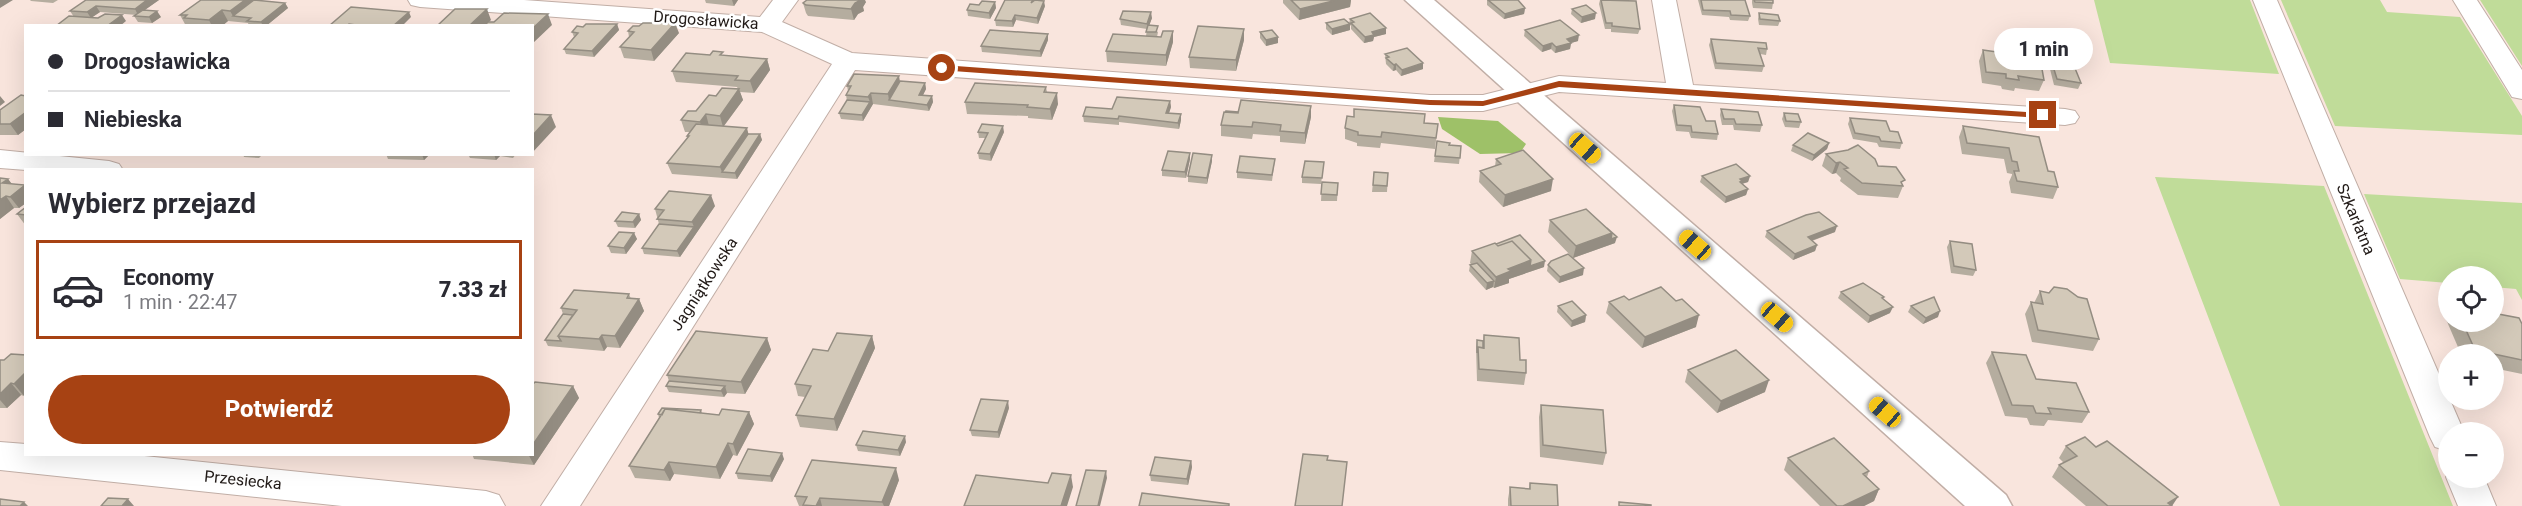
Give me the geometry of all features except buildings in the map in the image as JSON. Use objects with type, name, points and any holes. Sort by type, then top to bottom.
[{"type":"street","name":"Drogosławicka","points":[[420,0],[767,25],[847,61],[1430,103],[1483,103],[1559,84],[2065,117]]},
{"type":"street","points":[[767,25],[786,0]]},
{"type":"street","points":[[1418,0],[1992,506]]},
{"type":"street","points":[[1664,0],[1681,91]]},
{"type":"street","name":"Szkarłatna","points":[[2265,0],[2442,422]]},
{"type":"street","points":[[2465,0],[2522,91]]},
{"type":"street","name":"Jagniątkowska","points":[[560,506],[847,61]]},
{"type":"street","points":[[0,159],[90,168]]},
{"type":"street","name":"Przesiecka","points":[[0,456],[486,506]]},
{"type":"street","points":[[2470,488],[2477,506]]},
{"type":"green space","points":[[2094,0],[2250,0],[2279,74],[2110,63]]},
{"type":"green space","points":[[2281,0],[2380,0],[2387,12],[2460,17],[2522,116],[2522,135],[2335,126]]},
{"type":"green space","points":[[2480,0],[2522,0],[2522,66]]},
{"type":"green space","points":[[1438,117],[1498,121],[1526,144],[1520,153],[1480,154],[1442,129]]},
{"type":"green space","points":[[2155,177],[2324,186],[2438,469],[2438,488],[2446,488],[2453,506],[2280,506]]},
{"type":"green space","points":[[2364,194],[2522,203],[2522,300],[2516,289],[2504,288],[2504,266],[2438,266],[2438,282],[2400,279]]},
{"type":"route","points":[[942,68],[1430,103],[1483,103],[1559,84],[2043,115]]}]
